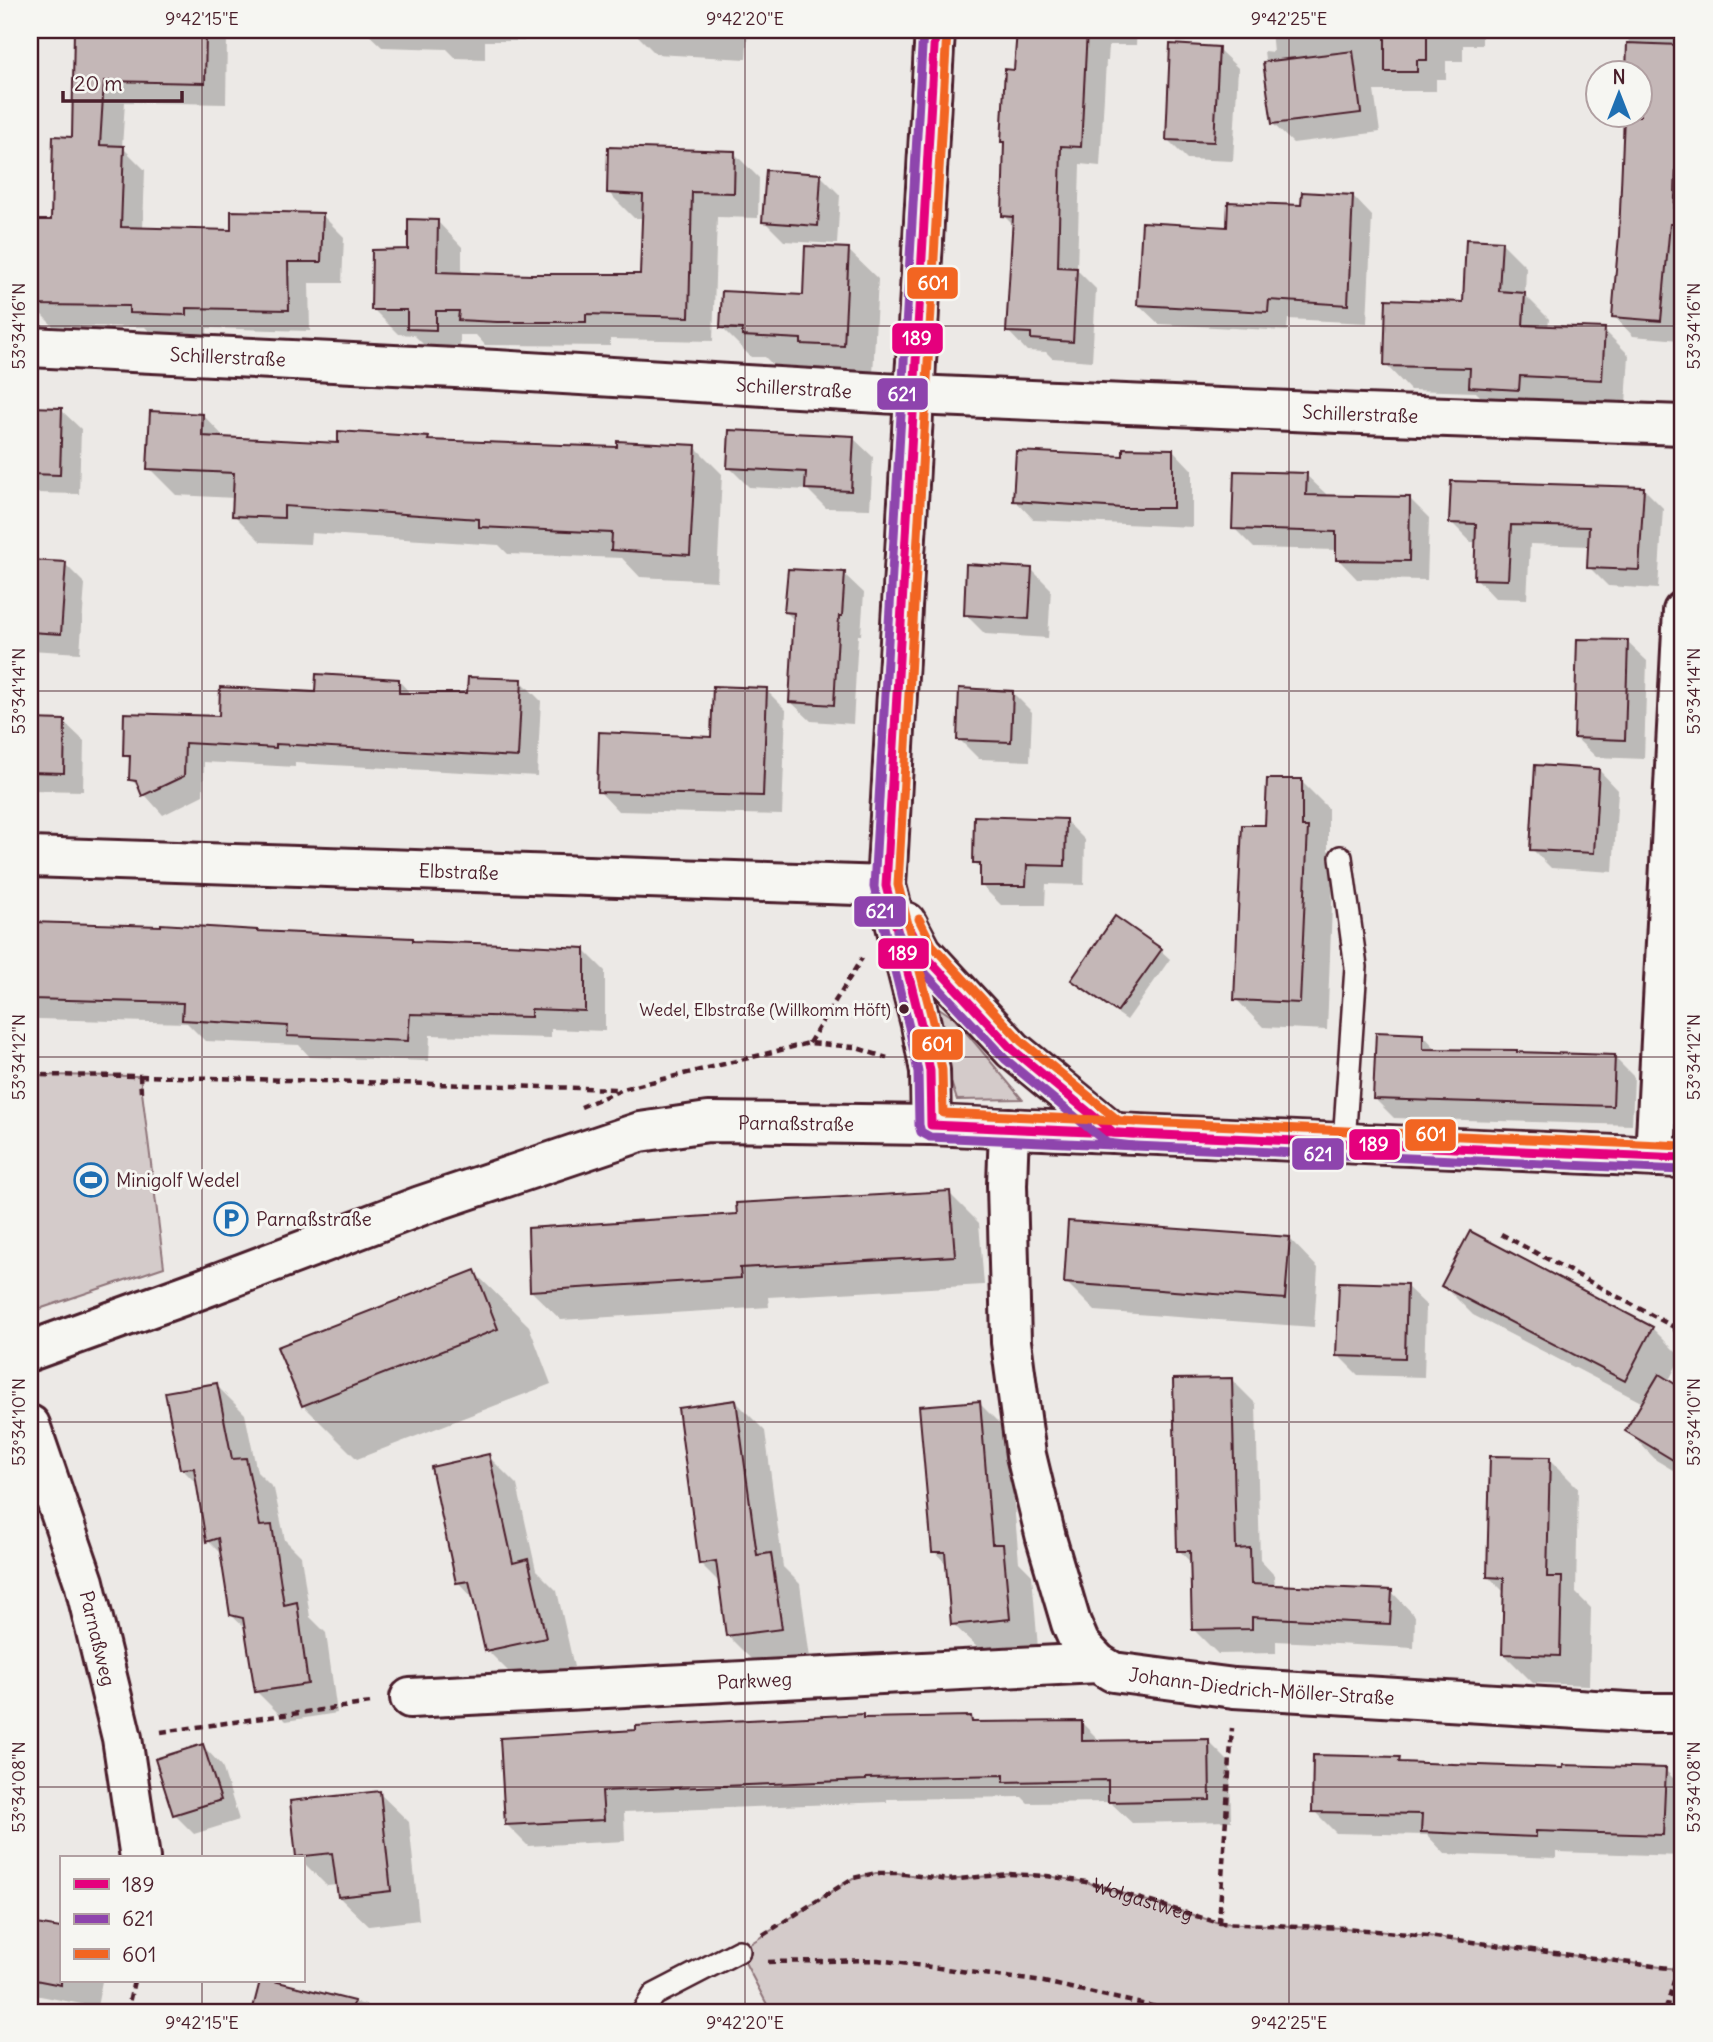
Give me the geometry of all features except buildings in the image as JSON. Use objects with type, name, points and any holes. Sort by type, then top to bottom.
[{"type":"street","points":[[935,30],[886,886],[921,1024],[930,1071],[931,1125],[1669,1157],[1683,611]]},
{"type":"street","name":"Schillerstraße","points":[[30,347],[496,370],[914,395],[1683,425]]},
{"type":"street","name":"Elbstraße","points":[[30,857],[886,886]]},
{"type":"street","points":[[886,886],[922,952],[989,1026],[1013,1050],[1114,1133]]},
{"type":"street","name":"Parnaßstraße","points":[[30,1351],[420,1206],[640,1132],[708,1122],[931,1125]]},
{"type":"street","points":[[1009,1128],[1007,1185],[1011,1342],[1026,1455],[1046,1538],[1071,1623],[1080,1644],[1098,1663]]},
{"type":"street","name":"Parnaßweg","points":[[30,1426],[84,1582],[122,1738],[140,1856]]},
{"type":"street","name":"Johann-Diedrich-Möller-Straße","points":[[1098,1663],[1113,1672],[1234,1688],[1631,1713],[1683,1713]]},
{"type":"street","name":"Parkweg","points":[[410,1698],[1098,1663]]},
{"type":"lane","points":[[1341,857],[1356,967],[1344,1143]]},
{"type":"lane","points":[[643,2012],[654,1995],[739,1951]]},
{"type":"path","points":[[809,1044],[864,955]]},
{"type":"path","points":[[30,1075],[623,1090]]},
{"type":"path","points":[[140,1076],[141,1092]]},
{"type":"path","points":[[1501,1234],[1674,1327]]},
{"type":"path","points":[[1683,1280],[1674,1327],[1683,1348]]},
{"type":"path","points":[[1219,1923],[1234,1688]]},
{"type":"path","points":[[122,1738],[410,1698]]},
{"type":"path","name":"Wolgastweg","points":[[739,1951],[853,1878],[876,1873],[897,1873],[948,1880],[1009,1874],[1086,1882],[1219,1923],[1345,1928],[1414,1935],[1680,1970]]},
{"type":"path","points":[[739,1951],[758,1962],[878,1961],[1030,1980],[1178,2012]]},
{"type":"path","points":[[1666,2009],[1680,1970]]},
{"type":"path","points":[[127,2012],[134,1982]]},
{"type":"path","points":[[1650,2012],[1666,2009],[1683,2012]]},
{"type":"shaded area","points":[[930,1002],[954,1018],[1022,1099],[957,1100],[936,1037]]},
{"type":"shaded area","name":"Minigolf Wedel","points":[[30,1075],[140,1076],[164,1267],[30,1312]]},
{"type":"shaded area","points":[[876,1873],[948,1880],[1009,1874],[1047,1876],[1086,1882],[1219,1923],[1345,1928],[1428,1936],[1683,1970],[1683,2012],[771,2012],[739,1951],[853,1878]]},
{"type":"transit line","name":"621","points":[[923,30],[874,887],[918,1072],[921,1132],[930,1137],[1682,1170]]},
{"type":"transit line","name":"189","points":[[935,30],[886,886],[921,1024],[930,1071],[931,1125],[1683,1158]]},
{"type":"transit line","name":"601","points":[[947,31],[898,885],[933,1022],[942,1070],[943,1113],[1683,1146]]},
{"type":"transit line","name":"601","points":[[919,919],[932,945],[1021,1041],[1119,1121],[1135,1122]]},
{"type":"transit line","name":"189","points":[[908,925],[922,952],[1013,1050],[1114,1133],[1134,1134]]},
{"type":"transit line","name":"621","points":[[897,931],[912,959],[1005,1059],[1107,1143],[1133,1146]]},
{"type":"place","name":"Wedel, Elbstraße (Willkomm Höft)","points":[[904,1009]]},
{"type":"place","name":"Minigolf Wedel","points":[[91,1180]]},
{"type":"place","name":"Parnaßstraße","points":[[231,1219]]}]
